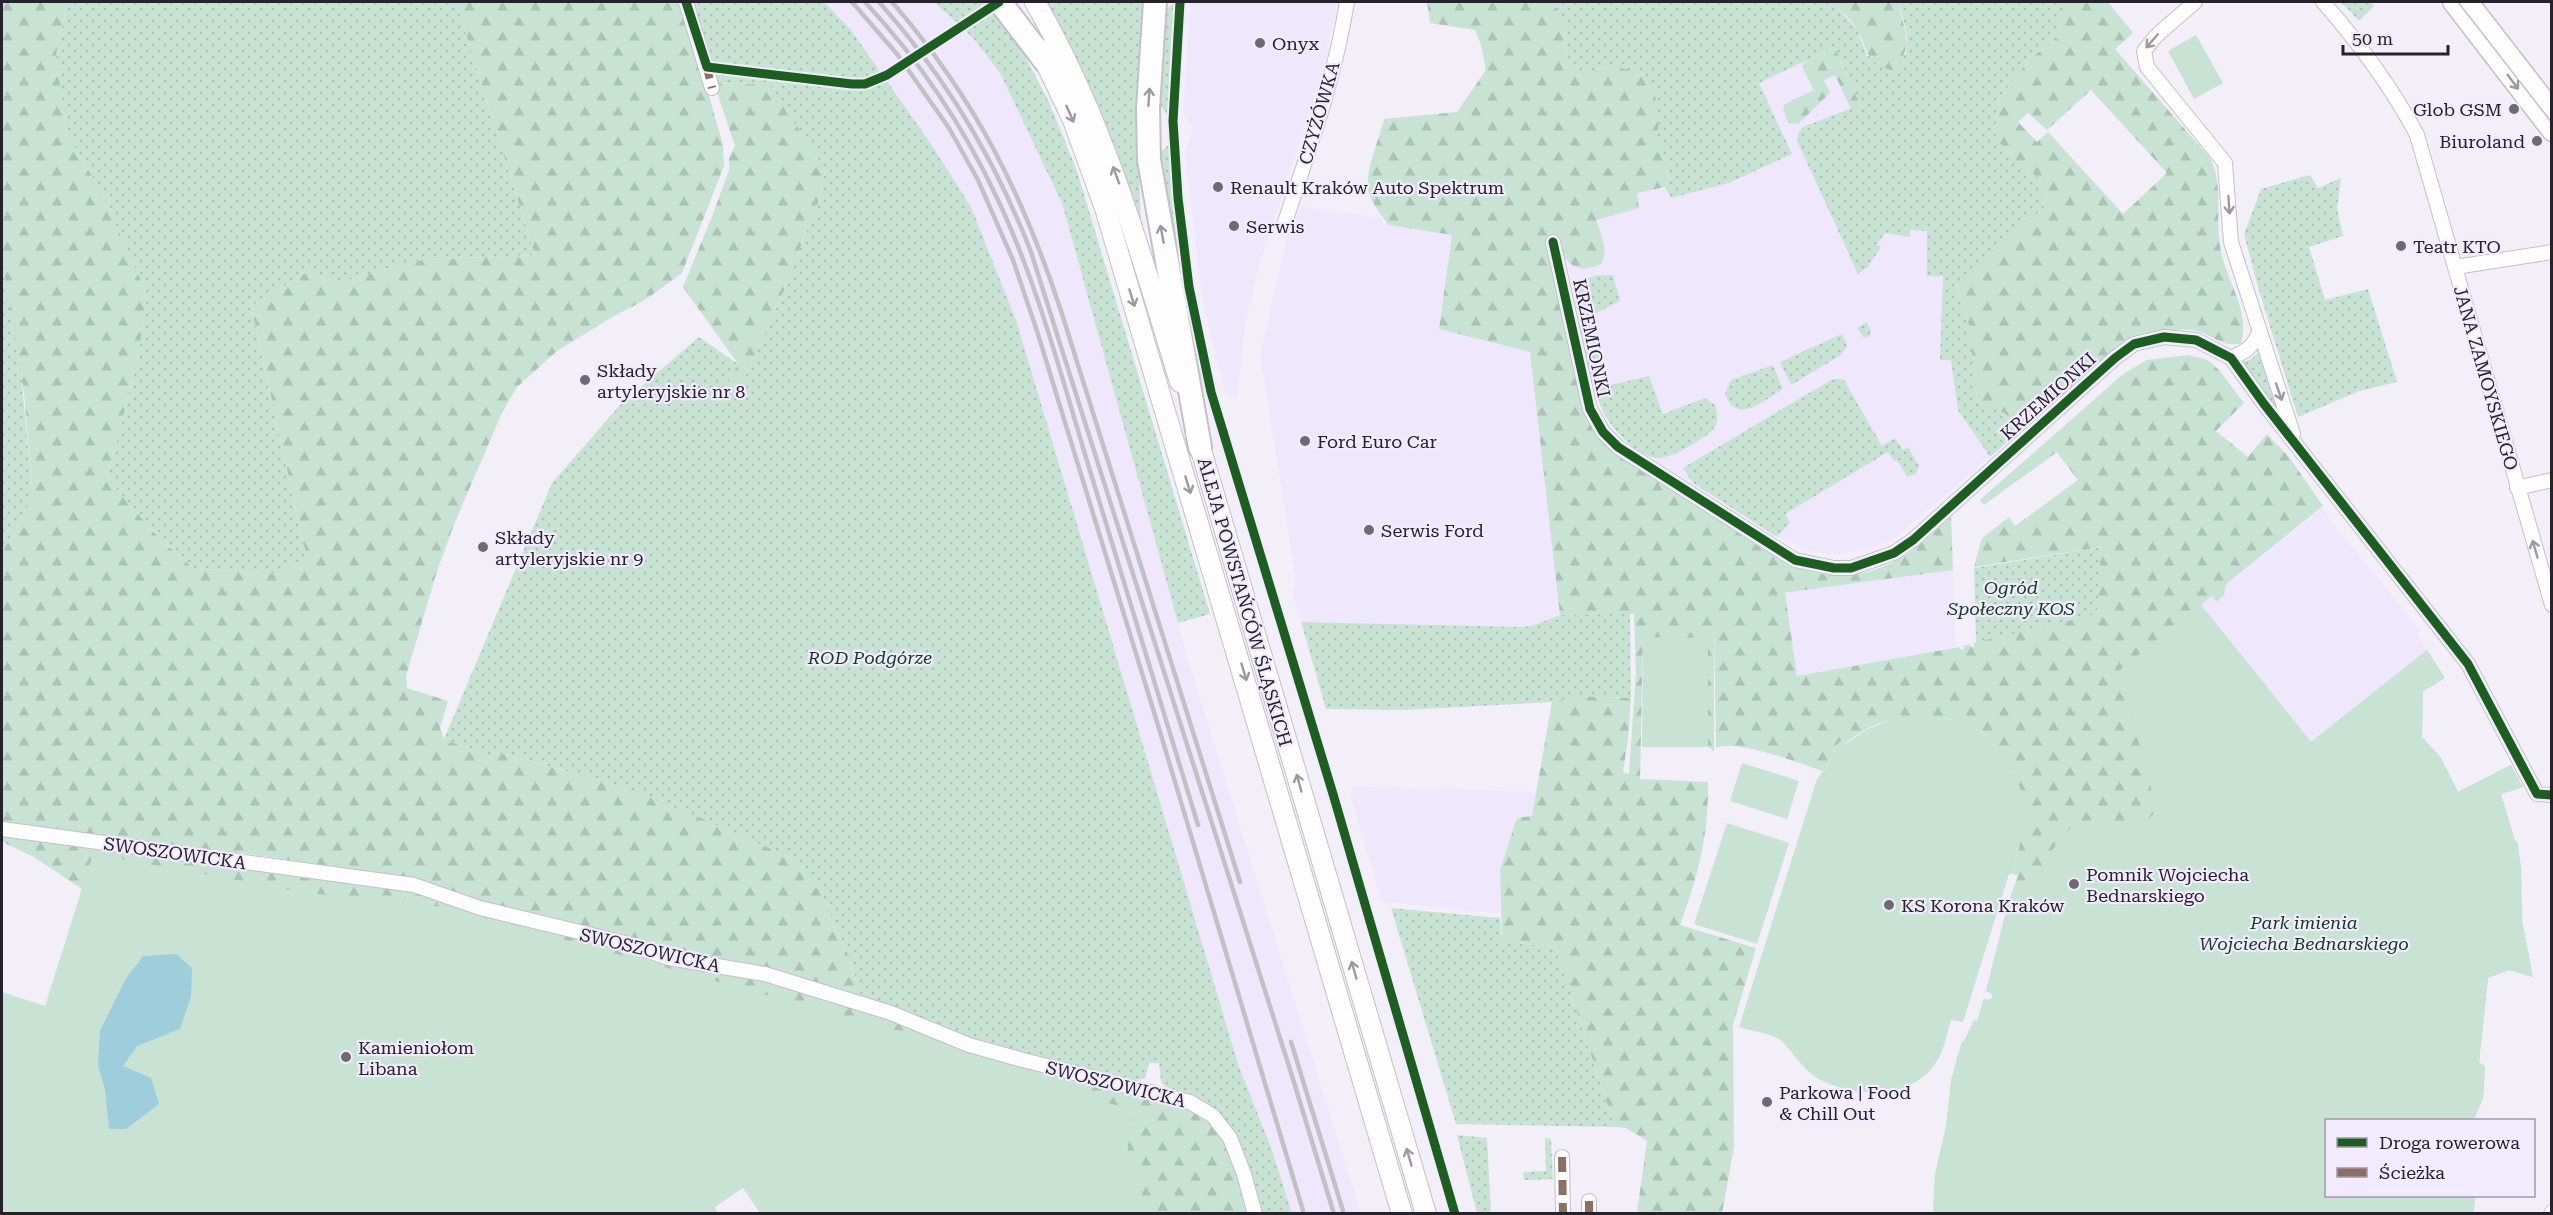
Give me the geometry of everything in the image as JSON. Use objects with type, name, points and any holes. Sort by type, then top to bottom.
[{"type":"main road","points":[[1000,2],[1045,61]]},
{"type":"main road","name":"ALEJA POWSTAŃCÓW ŚLĄSKICH","points":[[1014,2],[1045,61],[1082,142],[1105,208],[1282,801],[1402,1214]]},
{"type":"main road","name":"ALEJA POWSTAŃCÓW ŚLĄSKICH","points":[[1035,2],[1084,96],[1116,176],[1200,447],[1426,1214]]},
{"type":"main road","points":[[1155,2],[1148,108],[1149,160],[1200,447]]},
{"type":"street","points":[[686,2],[712,88]]},
{"type":"street","name":"CZYŻÓWKA","points":[[1285,222],[1325,98],[1342,33],[1347,2]]},
{"type":"street","points":[[2195,2],[2156,36],[2144,51],[2147,67],[2225,163],[2231,242],[2296,443]]},
{"type":"street","name":"JANA ZAMOYSKIEGO","points":[[2323,2],[2374,64],[2398,100],[2417,135],[2552,605]]},
{"type":"street","points":[[2452,2],[2552,132]]},
{"type":"street","points":[[2469,2],[2552,109]]},
{"type":"street","name":"KRZEMIONKI","points":[[1553,242],[1590,409],[1604,432],[1618,447],[1651,470],[1795,560],[1834,568],[1851,568],[1873,562],[1894,553],[1913,540],[2115,358],[2134,344],[2164,337],[2196,340],[2231,358],[2258,396],[2468,664],[2537,794],[2552,795]]},
{"type":"street","points":[[2455,267],[2552,252]]},
{"type":"street","points":[[2231,358],[2244,353],[2254,344],[2259,333]]},
{"type":"street","points":[[2517,488],[2552,480]]},
{"type":"street","name":"SWOSZOWICKA","points":[[2,829],[414,885],[480,908],[625,943],[669,958],[765,974],[891,1013],[969,1045],[1177,1097],[1203,1108],[1213,1116],[1230,1138],[1244,1174],[1255,1214]]},
{"type":"street","points":[[1562,1157],[1563,1214]]},
{"type":"shaded area","points":[[824,2],[934,2],[973,38],[1000,73],[1062,203],[1189,663],[1361,1213],[1292,1213],[1271,1147],[1239,1067],[1016,320],[971,207],[929,141],[851,30]]},
{"type":"shaded area","points":[[1190,2],[1338,2],[1324,67],[1259,267],[1246,320],[1237,398],[1226,396],[1202,299],[1185,153],[1193,127],[1183,114]]},
{"type":"shaded area","points":[[1835,47],[1870,128],[1933,179],[1956,283],[1963,417],[1990,457],[1896,537],[1874,548],[1837,554],[1812,552],[1777,537],[1633,446],[1611,425],[1604,415],[1595,392],[1566,258],[1552,210],[1665,187],[1672,198],[1791,153],[1759,83]]},
{"type":"shaded area","points":[[1303,207],[1380,218],[1385,225],[1452,235],[1439,328],[1541,346],[1550,401],[1572,615],[1560,615],[1532,626],[1301,622],[1292,594],[1296,580],[1260,354],[1290,224]]},
{"type":"shaded area","points":[[2324,508],[2328,517],[2420,630],[2418,635],[2427,650],[2311,743],[2201,605],[2212,596],[2217,601],[2224,595],[2226,584]]},
{"type":"shaded area","points":[[1953,570],[1956,647],[1797,676],[1785,593]]},
{"type":"shaded area","points":[[1353,786],[1536,792],[1532,816],[1517,818],[1500,870],[1501,914],[1382,902],[1351,798]]},
{"type":"green space","points":[[2,2],[68,2],[56,55],[67,134],[102,193],[146,292],[139,355],[107,478],[158,537],[193,568],[281,574],[306,555],[251,306],[309,271],[338,283],[422,260],[535,255],[456,2],[682,2],[723,145],[724,166],[682,273],[645,300],[557,351],[517,387],[502,413],[455,522],[437,571],[406,676],[407,688],[448,701],[440,728],[444,739],[493,758],[497,752],[626,788],[789,857],[821,892],[849,957],[862,1000],[664,951],[394,876],[242,853],[217,853],[2,825],[2,553],[33,497],[24,393],[2,258]]},
{"type":"green space","points":[[68,2],[456,2],[535,255],[422,260],[338,283],[309,271],[251,306],[306,556],[281,574],[193,568],[158,537],[107,478],[139,355],[146,292],[102,193],[67,134],[56,55]]},
{"type":"green space","name":"ROD Podgórze","points":[[690,2],[824,2],[851,30],[929,141],[971,207],[1016,320],[1239,1067],[1271,1147],[1292,1213],[1260,1213],[1207,1104],[1164,1086],[1161,1081],[1159,1063],[1149,1063],[1145,1079],[1134,1080],[991,1047],[862,1000],[849,957],[821,892],[789,857],[626,788],[498,752],[493,758],[444,739],[552,483],[620,405],[699,337],[738,364],[732,388],[739,391],[779,302],[822,192],[825,169],[748,84],[714,83]]},
{"type":"green space","points":[[934,2],[991,2],[1025,56],[1049,102],[1077,171],[1210,614],[1178,623],[1062,203],[1000,73],[973,38]]},
{"type":"green space","points":[[1041,2],[1145,2],[1137,122],[1141,225],[1138,223]]},
{"type":"green space","points":[[1175,2],[1168,116],[1153,95],[1163,12]]},
{"type":"green space","points":[[1427,2],[1552,2],[1568,27],[1564,45],[1569,65],[1586,73],[1607,66],[1638,71],[1654,89],[1659,122],[1657,136],[1669,178],[1665,187],[1637,193],[1639,208],[1596,220],[1604,247],[1601,264],[1578,268],[1566,259],[1551,264],[1595,430],[1608,447],[1778,559],[1811,572],[1844,575],[1877,569],[1909,553],[1951,517],[1953,570],[1768,595],[1785,593],[1797,676],[1960,647],[1961,650],[1964,649],[1963,646],[1970,644],[1974,647],[1973,643],[2097,614],[2101,547],[1974,567],[1982,538],[2009,517],[2015,526],[2078,480],[2057,452],[1984,505],[1980,500],[2123,374],[2147,360],[2188,355],[2208,360],[2219,370],[2244,403],[2216,431],[2248,457],[2267,434],[2289,457],[2323,506],[2226,584],[2224,595],[2216,602],[2212,596],[2201,605],[2311,742],[2427,650],[2445,678],[2423,691],[2422,737],[2441,758],[2458,792],[2511,765],[2523,787],[2501,794],[2515,841],[2517,841],[2521,867],[2522,921],[2533,977],[2509,970],[2488,978],[2479,1062],[2485,1067],[2483,1098],[2474,1119],[2325,1119],[2325,1196],[2048,1214],[1937,1214],[1933,1211],[1935,1175],[1946,1127],[1951,1080],[1962,1041],[1974,1020],[1977,1021],[1984,999],[1992,998],[1992,994],[1986,991],[2009,900],[2018,876],[2012,874],[2023,824],[2028,824],[2026,807],[2014,775],[2011,758],[1984,733],[1963,723],[1964,721],[1916,717],[1888,721],[1874,726],[1859,733],[1845,744],[1842,740],[1833,749],[1837,753],[1823,771],[1752,749],[1738,746],[1716,748],[1714,621],[1714,751],[1708,747],[1708,638],[1643,638],[1640,779],[1708,782],[1707,820],[1701,855],[1680,925],[1756,948],[1733,1025],[1734,1147],[1722,1213],[1637,1213],[1647,1141],[1626,1128],[1615,1127],[1556,948],[1502,941],[1500,870],[1517,818],[1532,816],[1552,702],[1579,696],[1631,698],[1623,773],[1629,774],[1636,672],[1634,614],[1560,615],[1530,352],[1439,329],[1452,235],[1388,225],[1369,193],[1370,166],[1384,119],[1457,112],[1486,70],[1481,45],[1475,30],[1430,23]]},
{"type":"green space","points":[[1552,2],[1832,2],[1857,29],[1867,56],[1906,54],[1907,35],[1899,2],[2067,2],[2057,23],[2061,36],[2031,58],[1999,98],[1995,129],[2018,164],[2041,179],[2044,208],[1993,249],[1956,284],[1969,325],[1977,399],[2006,414],[2012,438],[1990,457],[1958,410],[1951,360],[1940,360],[1943,276],[1927,276],[1927,231],[1910,230],[1910,237],[1885,233],[1877,244],[1881,247],[1868,267],[1858,274],[1799,145],[1798,135],[1803,127],[1860,105],[1835,47],[1759,83],[1792,154],[1729,183],[1671,198],[1665,187],[1669,177],[1657,136],[1659,122],[1607,66],[1586,73],[1569,65],[1564,45],[1568,27]]},
{"type":"green space","points":[[1832,2],[1899,2],[1907,44],[1895,71],[1873,61],[1856,27]]},
{"type":"green space","points":[[2066,2],[2108,2],[2133,33],[2115,49],[2210,158],[2217,179],[2222,258],[2240,306],[2243,330],[2241,343],[2234,344],[2222,342],[2192,330],[2161,332],[2131,339],[2012,438],[2006,414],[1977,400],[1969,325],[1956,283],[1993,249],[2044,208],[2041,179],[2018,164],[1996,138],[1995,129],[1999,98],[2031,58],[2061,36],[2057,23]],"holes":[[[2091,90],[2167,173],[2123,214],[2048,132],[2037,142],[2018,122],[2028,113],[2047,130]]]},
{"type":"green space","points":[[2341,2],[2370,2],[2374,6],[2359,21]]},
{"type":"green space","points":[[2196,35],[2223,83],[2194,99],[2168,51]]},
{"type":"green space","points":[[1835,47],[1860,105],[1851,109],[1835,75],[1824,80],[1830,93],[1798,124],[1788,123],[1783,109],[1785,104],[1814,90],[1802,66],[1806,61]]},
{"type":"green space","points":[[714,83],[770,85],[825,169],[822,192],[779,302],[739,391],[727,385],[738,364],[683,287],[713,214],[729,170],[729,157],[735,146]]},
{"type":"green space","points":[[1169,144],[1183,281],[1178,280],[1160,161],[1162,151]]},
{"type":"green space","points":[[2310,175],[2318,188],[2341,178],[2337,209],[2343,236],[2309,247],[2325,300],[2368,289],[2397,382],[2359,391],[2298,417],[2244,234],[2261,189]]},
{"type":"green space","points":[[2,258],[17,332],[33,497],[2,553]]},
{"type":"green space","points":[[1597,275],[1613,275],[1620,301],[1589,317],[1610,385],[1649,376],[1663,414],[1705,398],[1715,405],[1717,420],[1715,427],[1687,448],[1662,458],[1644,454],[1621,436],[1604,414],[1588,366],[1575,300],[1579,288],[1589,282],[1588,278]]},
{"type":"green space","points":[[1186,298],[1202,370],[1234,480],[1229,473],[1198,370],[1183,300]]},
{"type":"green space","points":[[1867,322],[1871,331],[1869,337],[1864,338],[1857,328]]},
{"type":"green space","points":[[1842,334],[1847,346],[1841,355],[1791,385],[1780,362]]},
{"type":"green space","points":[[2261,350],[2279,411],[2240,363],[2251,359]]},
{"type":"green space","points":[[1773,365],[1783,389],[1751,408],[1743,410],[1730,403],[1725,394],[1731,380]]},
{"type":"green space","points":[[1831,380],[1844,380],[1882,446],[1895,438],[1903,450],[1908,447],[1919,466],[1916,474],[1907,477],[1897,460],[1894,461],[1888,452],[1785,514],[1790,523],[1777,537],[1693,483],[1683,468]]},
{"type":"green space","name":"Ogród Społeczny KOS","points":[[2102,547],[2097,614],[1976,643],[1974,568]]},
{"type":"green space","name":"Park imienia Wojciecha Bednarskiego","points":[[2201,605],[2311,742],[2427,650],[2445,678],[2423,691],[2422,737],[2441,758],[2458,792],[2511,765],[2523,787],[2501,794],[2515,841],[2517,841],[2521,867],[2522,921],[2533,977],[2509,970],[2488,978],[2479,1062],[2485,1067],[2483,1098],[2474,1119],[2325,1119],[2325,1197],[2475,1197],[2474,1213],[1937,1214],[1933,1211],[1935,1175],[1946,1127],[1951,1083],[1962,1041],[1974,1020],[1977,1021],[1984,999],[1992,998],[1992,994],[1986,991],[2009,900],[2020,902],[2035,874],[2038,876],[2047,863],[2044,860],[2072,826],[2129,823],[2130,825],[2145,822],[2157,811],[2120,670]]},
{"type":"green space","points":[[1630,612],[1631,698],[1579,696],[1552,702],[1404,710],[1326,709],[1301,622],[1521,627],[1532,626],[1560,615]]},
{"type":"green space","points":[[1643,637],[1708,638],[1708,747],[1642,747]]},
{"type":"green space","name":"KS Korona Kraków","points":[[1900,713],[1901,718],[1921,716],[1953,720],[1955,717],[1993,740],[2017,766],[2012,770],[2025,799],[2029,824],[2023,825],[2012,874],[2009,874],[1963,1022],[1951,1020],[1938,1059],[1928,1073],[1914,1083],[1898,1089],[1863,1092],[1828,1084],[1809,1072],[1779,1039],[1739,1027],[1817,779],[1837,753],[1833,748],[1842,740],[1846,744],[1866,730],[1890,720],[1890,715]]},
{"type":"green space","points":[[1742,763],[1799,781],[1787,819],[1730,801]]},
{"type":"green space","points":[[1727,823],[1789,843],[1757,944],[1694,924]]},
{"type":"green space","points":[[2,832],[258,871],[387,883],[759,976],[1198,1112],[1227,1147],[1237,1171],[1249,1213],[775,1213],[742,1169],[69,933],[82,889],[34,857],[2,842]]},
{"type":"green space","name":"Kamieniołom Libana","points":[[93,854],[308,893],[444,907],[1064,1076],[1081,1097],[1137,1110],[1130,1130],[1128,1151],[1131,1165],[1142,1189],[1146,1213],[760,1213],[743,1188],[715,1207],[718,1214],[2,1214],[2,992],[45,1006]]},
{"type":"green space","points":[[1391,908],[1500,918],[1502,941],[1556,948],[1615,1127],[1456,1124]]},
{"type":"green space","points":[[1457,1135],[1487,1138],[1491,1213],[1477,1213]]},
{"type":"green space","points":[[1545,1138],[1551,1139],[1553,1179],[1524,1180],[1523,1172],[1546,1171]]},
{"type":"water","points":[[176,954],[192,968],[191,996],[180,1029],[137,1046],[123,1066],[151,1078],[159,1104],[126,1129],[109,1129],[105,1090],[98,1065],[100,1031],[125,980],[143,956]]},
{"type":"tram line","points":[[2458,2],[2552,123]]},
{"type":"railway","points":[[852,2],[897,54],[949,128],[978,180],[1013,260],[1161,735],[1304,1214]]},
{"type":"railway","points":[[865,2],[904,47],[939,95],[985,173],[1013,233],[1049,336],[1198,825]]},
{"type":"railway","points":[[879,2],[926,59],[966,120],[1001,184],[1031,252],[1334,1214]]},
{"type":"railway","points":[[892,2],[922,38],[972,111],[1013,188],[1031,228],[1062,314],[1240,882]]},
{"type":"railway","points":[[1291,1042],[1344,1214]]},
{"type":"marked path","points":[[706,64],[712,88]]},
{"type":"marked path","points":[[1562,1157],[1563,1214]]},
{"type":"marked path","points":[[1589,1201],[1589,1214]]},
{"type":"cycle path","points":[[686,2],[707,67],[852,84],[865,84],[887,75],[999,2]]},
{"type":"cycle path","points":[[1180,2],[1173,121],[1178,198],[1189,287],[1211,392],[1333,794],[1455,1214]]},
{"type":"cycle path","points":[[1553,242],[1590,409],[1603,432],[1618,447],[1795,560],[1834,568],[1851,568],[1894,553],[1913,540],[2115,358],[2134,344],[2164,337],[2196,340],[2231,358],[2264,404],[2468,664],[2537,794],[2552,795]]},
{"type":"place","name":"Onyx","points":[[1260,43]]},
{"type":"place","name":"Glob GSM","points":[[2514,109]]},
{"type":"place","name":"Biuroland","points":[[2537,141]]},
{"type":"place","name":"Renault Kraków Auto Spektrum","points":[[1218,187]]},
{"type":"place","name":"Serwis","points":[[1234,226]]},
{"type":"place","name":"Teatr KTO","points":[[2401,246]]},
{"type":"place","name":"Składy artyleryjskie nr 8","points":[[585,380]]},
{"type":"place","name":"Ford Euro Car","points":[[1305,441]]},
{"type":"place","name":"Serwis Ford","points":[[1369,530]]},
{"type":"place","name":"Składy artyleryjskie nr 9","points":[[483,547]]},
{"type":"place","name":"Pomnik Wojciecha Bednarskiego","points":[[2074,884]]},
{"type":"place","name":"KS Korona Kraków","points":[[1889,905]]},
{"type":"place","name":"Kamieniołom Libana","points":[[346,1057]]},
{"type":"place","name":"Parkowa | Food & Chill Out","points":[[1767,1102]]}]
